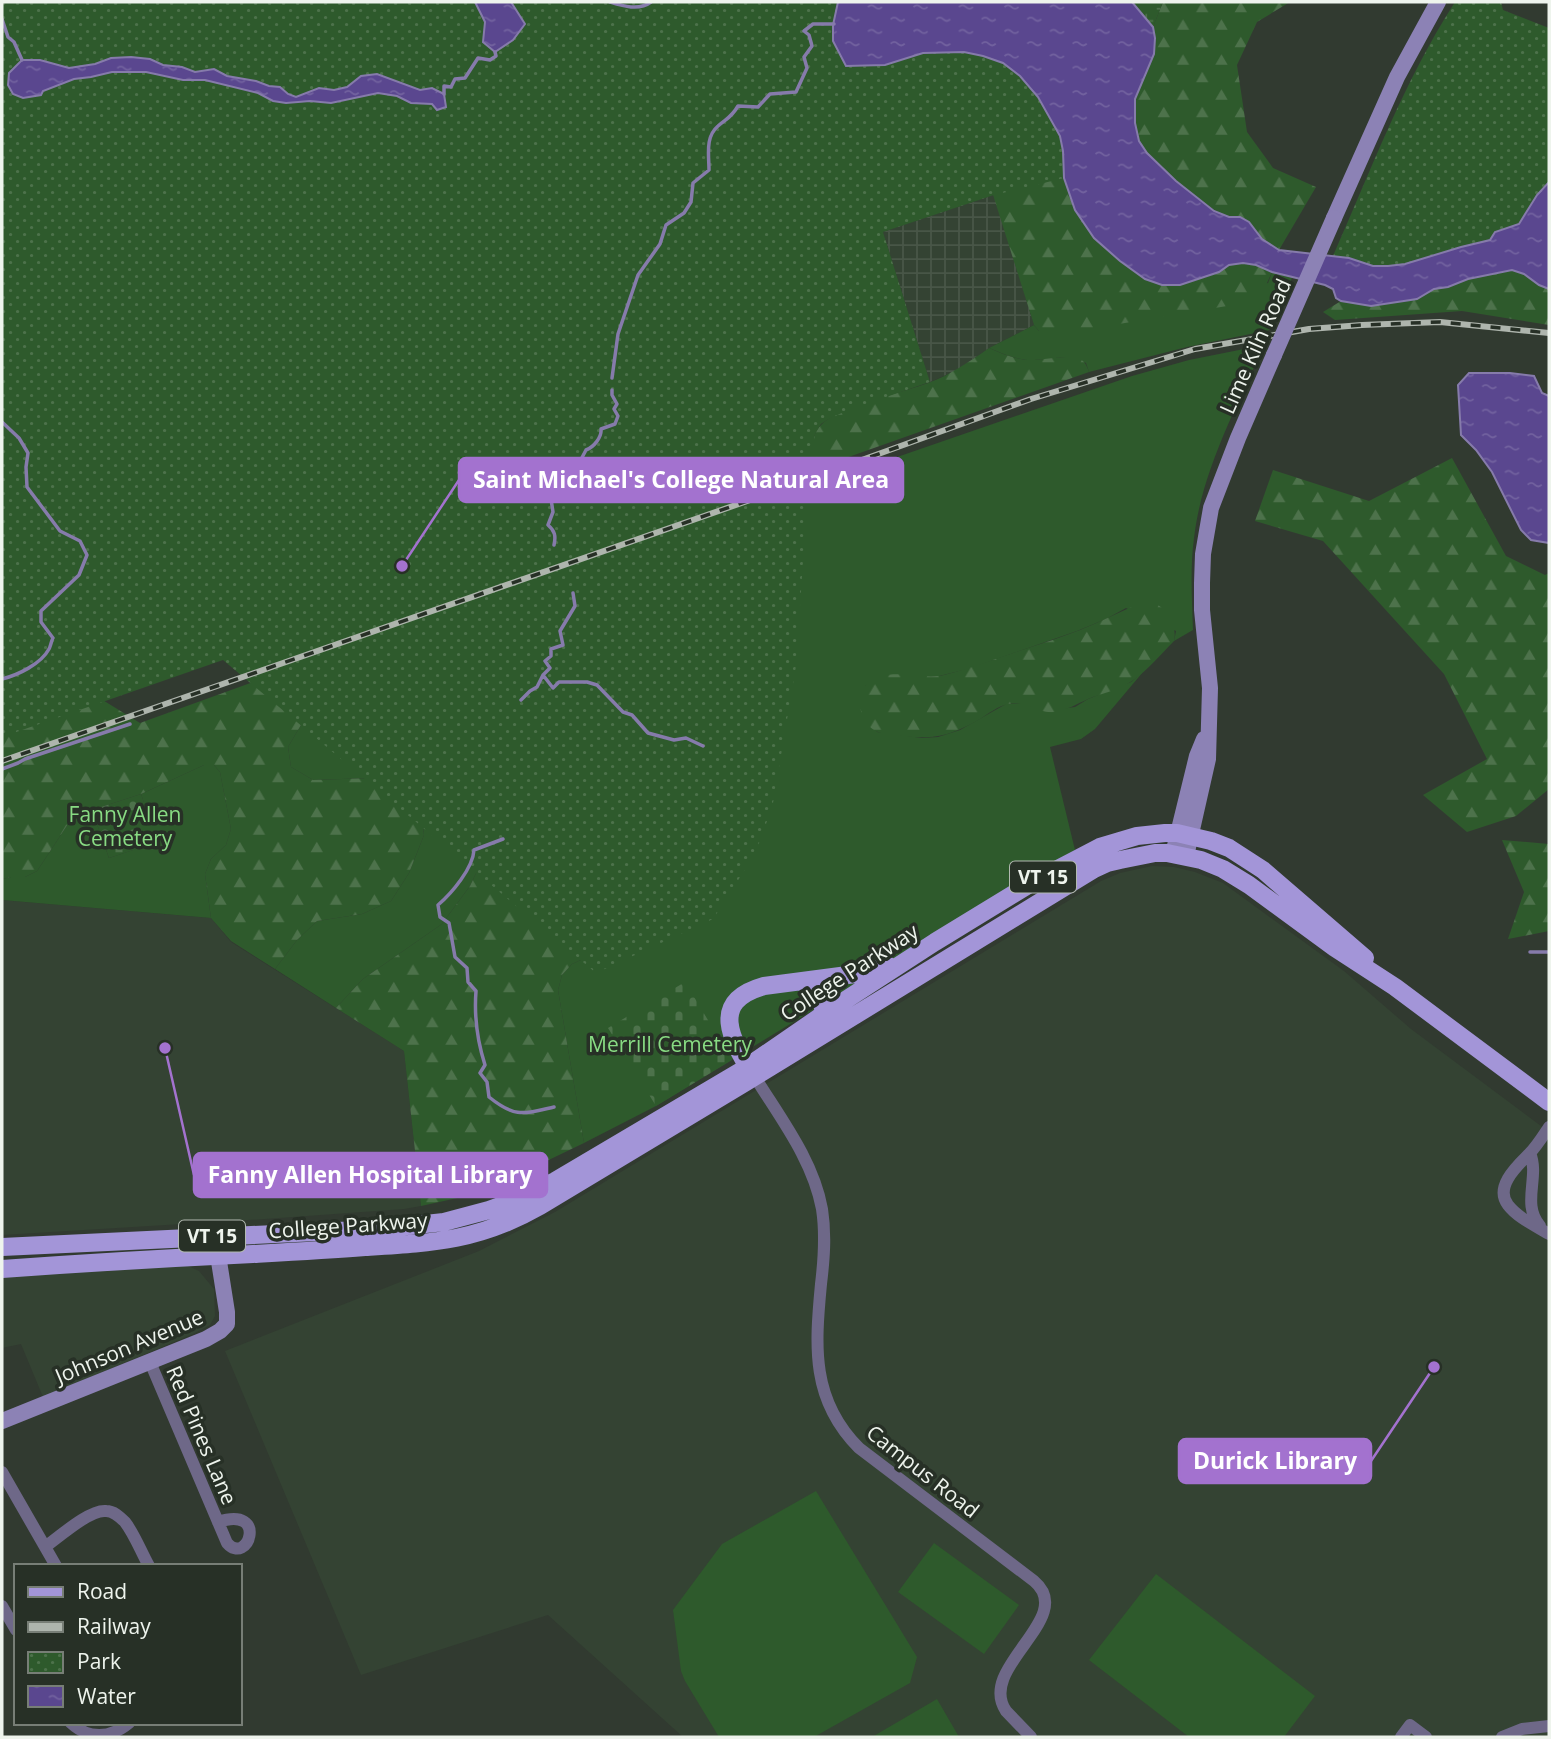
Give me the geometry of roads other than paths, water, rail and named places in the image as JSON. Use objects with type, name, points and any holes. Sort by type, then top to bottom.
[{"type":"main road","name":"Lime Kiln Road","points":[[1180,855],[1208,759],[1210,688],[1202,583],[1203,554],[1211,508],[1238,438],[1397,76],[1438,2]]},
{"type":"main road","name":"College Parkway","points":[[2,1269],[430,1243],[466,1237],[511,1222],[751,1072],[824,1014],[908,959],[1033,882],[1100,847],[1137,836],[1184,834],[1217,842],[1229,848],[1263,870],[1346,940],[1395,986]]},
{"type":"main road","name":"College Parkway","points":[[2,1247],[379,1229],[422,1225],[489,1210],[555,1181],[825,1033],[1094,869],[1107,863],[1155,853],[1180,855],[1211,864],[1235,876],[1335,948],[1395,986],[1549,1102]]},
{"type":"main road","points":[[751,1072],[736,1044],[729,1022],[736,1002],[744,995],[764,986],[863,973],[908,959]]},
{"type":"main road","points":[[803,982],[820,997],[825,1033]]},
{"type":"main road","name":"Johnson Avenue","points":[[2,1421],[215,1335],[227,1324],[227,1312],[215,1236]]},
{"type":"main road","points":[[81,1263],[91,1242]]},
{"type":"street","name":"Campus Road","points":[[751,1072],[792,1135],[810,1170],[822,1209],[825,1244],[817,1353],[821,1379],[839,1424],[859,1448],[1034,1581],[1042,1591],[1045,1601],[1042,1616],[1009,1668],[999,1693],[1002,1706],[1031,1737]]},
{"type":"street","points":[[1530,1153],[1534,1167],[1532,1211],[1537,1223],[1549,1234],[1521,1217],[1506,1202],[1504,1188],[1516,1166],[1530,1153],[1549,1127]]},
{"type":"street","name":"Red Pines Lane","points":[[150,1362],[218,1522]]},
{"type":"street","points":[[2,1472],[55,1564]]},
{"type":"street","points":[[45,1546],[89,1516],[105,1510],[113,1512],[124,1522],[148,1564]]},
{"type":"street","points":[[2,1606],[14,1627]]},
{"type":"street","points":[[72,1725],[85,1735],[104,1737],[127,1725]]},
{"type":"street","points":[[1401,1737],[1410,1725],[1426,1737]]},
{"type":"street","points":[[1502,1737],[1522,1729],[1549,1726]]},
{"type":"water","points":[[475,2],[511,2],[525,24],[513,40],[495,52],[483,42],[485,22]]},
{"type":"water","points":[[838,2],[1132,2],[1153,27],[1155,38],[1154,54],[1135,99],[1135,123],[1139,141],[1147,153],[1176,181],[1214,211],[1249,222],[1262,239],[1279,250],[1349,258],[1373,266],[1388,266],[1405,264],[1490,240],[1495,232],[1519,224],[1537,195],[1549,182],[1549,289],[1512,270],[1434,289],[1417,299],[1371,306],[1341,301],[1336,298],[1333,289],[1325,285],[1243,263],[1229,265],[1219,272],[1180,285],[1162,285],[1145,279],[1094,238],[1075,210],[1064,178],[1060,136],[1038,97],[1020,76],[1003,63],[964,52],[923,53],[885,65],[846,66],[833,41]]},
{"type":"water","points":[[111,58],[150,59],[163,65],[182,67],[195,72],[214,69],[227,76],[280,87],[296,97],[319,88],[334,90],[347,87],[361,76],[377,74],[420,90],[432,88],[444,94],[446,107],[437,110],[432,104],[411,103],[397,96],[378,93],[331,103],[286,103],[205,80],[183,80],[146,72],[112,72],[74,79],[43,91],[41,95],[23,98],[13,94],[8,85],[9,73],[22,60],[40,60],[69,68],[95,64]]},
{"type":"water","points":[[1469,373],[1534,376],[1542,393],[1549,396],[1549,543],[1531,540],[1521,530],[1492,472],[1461,435],[1458,385]]},
{"type":"waterway","points":[[610,2],[636,7],[651,2]]},
{"type":"waterway","points":[[2,19],[8,37],[14,42],[22,60]]},
{"type":"waterway","points":[[612,378],[618,334],[638,275],[660,244],[666,225],[684,213],[691,202],[693,183],[709,170],[709,146],[714,130],[738,106],[758,107],[770,94],[796,92],[807,68],[804,57],[812,46],[809,35],[804,31],[813,24],[834,24]]},
{"type":"waterway","points":[[444,94],[444,86],[451,87],[455,79],[465,78],[478,58],[490,60],[496,56],[495,52]]},
{"type":"waterway","points":[[554,545],[554,534],[548,525],[553,512],[552,492],[560,492],[566,488],[586,450],[599,438],[601,429],[615,424],[618,416],[614,409],[617,404],[612,390]]},
{"type":"waterway","points":[[2,422],[19,438],[28,453],[27,487],[60,531],[80,541],[87,555],[79,575],[41,611],[41,622],[53,638],[45,654],[28,668],[2,679]]},
{"type":"waterway","points":[[521,700],[537,687],[550,668],[545,661],[551,656],[551,649],[563,645],[560,631],[575,606],[573,593]]},
{"type":"waterway","points":[[543,675],[553,688],[559,682],[587,682],[597,685],[623,712],[632,715],[648,733],[674,740],[686,738],[703,746]]},
{"type":"waterway","points":[[2,769],[130,724]]},
{"type":"waterway","points":[[503,839],[474,850],[466,872],[438,905],[440,917],[449,923],[455,957],[467,968],[468,982],[476,991],[477,1028],[485,1065],[480,1073],[487,1082],[489,1097],[513,1111],[554,1107]]},
{"type":"waterway","points":[[1530,952],[1549,952]]},
{"type":"railway","points":[[2,761],[773,492],[1031,399],[1195,349],[1309,329],[1362,325],[1440,322],[1549,333]]},
{"type":"place","name":"Saint Michael's College Natural Area","points":[[402,566]]},
{"type":"place","name":"Fanny Allen Hospital Library","points":[[165,1048]]},
{"type":"place","name":"Durick Library","points":[[1434,1367]]},
{"type":"park label","name":"Fanny Allen Cemetery","points":[[125,826]]},
{"type":"park label","name":"Merrill Cemetery","points":[[670,1044]]}]
